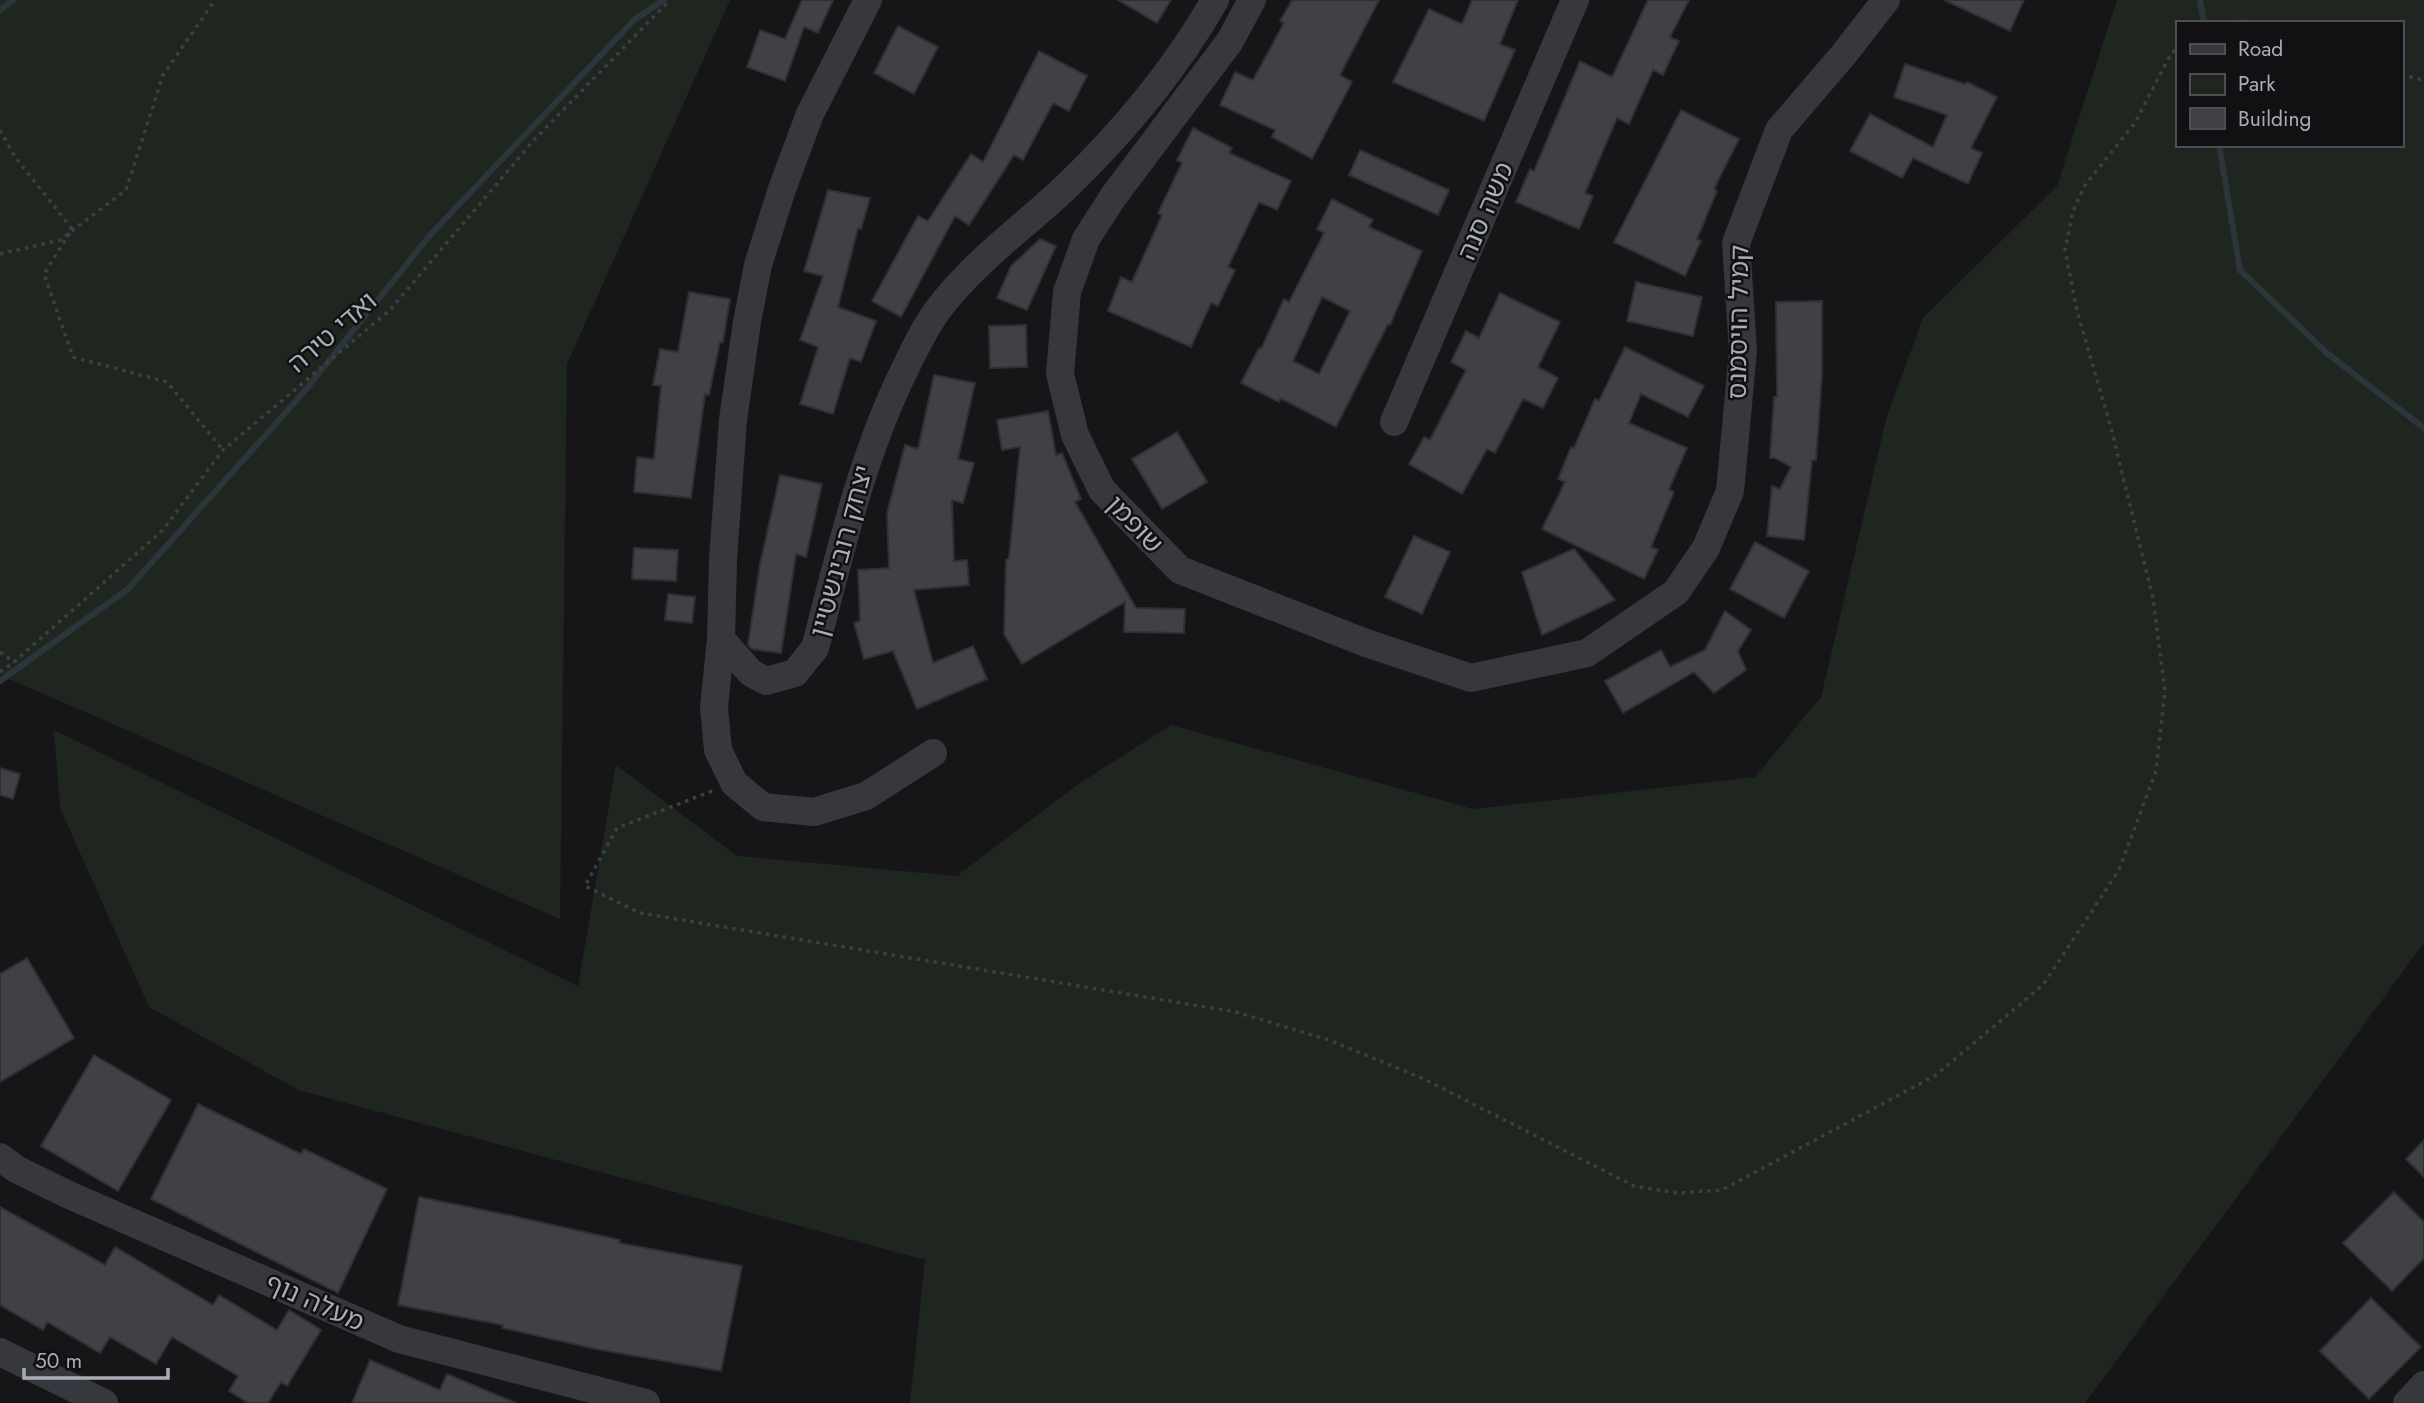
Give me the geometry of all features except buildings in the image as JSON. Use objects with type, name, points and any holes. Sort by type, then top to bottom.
[{"type":"street","points":[[868,0],[810,114],[758,265],[733,420],[715,707],[718,750],[734,783],[763,807],[814,812],[866,796],[933,753]]},
{"type":"street","name":"יצחק רובינשטיין","points":[[721,639],[751,673],[766,681],[795,673],[815,648],[868,453],[887,405],[921,334],[970,273],[1067,186],[1121,132],[1159,86],[1196,34],[1215,0]]},
{"type":"street","name":"שופמן","points":[[1252,0],[1230,41],[1113,197],[1086,239],[1067,292],[1060,374],[1075,435],[1102,490],[1180,570],[1366,643],[1471,678],[1587,653],[1676,592]]},
{"type":"street","name":"משה סנה","points":[[1394,422],[1575,0]]},
{"type":"street","name":"קמיל הויסמנס","points":[[1676,592],[1706,548],[1730,491],[1743,351],[1736,243],[1779,130],[1886,0]]},
{"type":"street","name":"מעלה נוף","points":[[0,1157],[16,1169],[69,1195],[399,1339],[646,1403]]},
{"type":"street","points":[[0,1352],[104,1403]]},
{"type":"street","points":[[2407,1403],[2424,1385]]},
{"type":"path","points":[[0,254],[60,240],[126,190],[163,75],[215,0]]},
{"type":"path","name":"ואדי טירה","points":[[0,671],[14,662],[162,531],[223,450],[390,310],[534,140],[670,0]]},
{"type":"path","points":[[719,788],[617,828],[585,886],[640,913],[1236,1012],[1329,1040],[1423,1079],[1634,1186],[1678,1193],[1722,1190],[1936,1075],[2043,985],[2119,870],[2156,771],[2165,691],[2153,598],[2111,428],[2077,311],[2065,250],[2073,211],[2085,185],[2135,123],[2176,48]]},
{"type":"path","points":[[2403,75],[2424,80]]},
{"type":"path","points":[[0,130],[15,157],[72,229]]},
{"type":"path","points":[[72,229],[44,274],[73,357],[167,382],[223,450]]},
{"type":"path","points":[[0,652],[14,662]]},
{"type":"green space","points":[[0,0],[730,0],[567,364],[560,919],[0,675]]},
{"type":"green space","points":[[2117,0],[2424,0],[2424,943],[2085,1403],[910,1403],[925,1260],[298,1090],[149,1007],[60,808],[54,730],[578,986],[616,765],[737,856],[957,876],[1077,785],[1171,725],[1473,809],[1755,777],[1821,697],[1887,416],[1923,318],[2057,186]]},
{"type":"waterway","points":[[0,10],[13,0]]},
{"type":"waterway","points":[[0,681],[128,589],[303,393],[431,234],[635,19],[664,0]]},
{"type":"waterway","points":[[2200,0],[2204,21]]},
{"type":"waterway","points":[[2219,147],[2240,270],[2328,354],[2424,428]]}]
